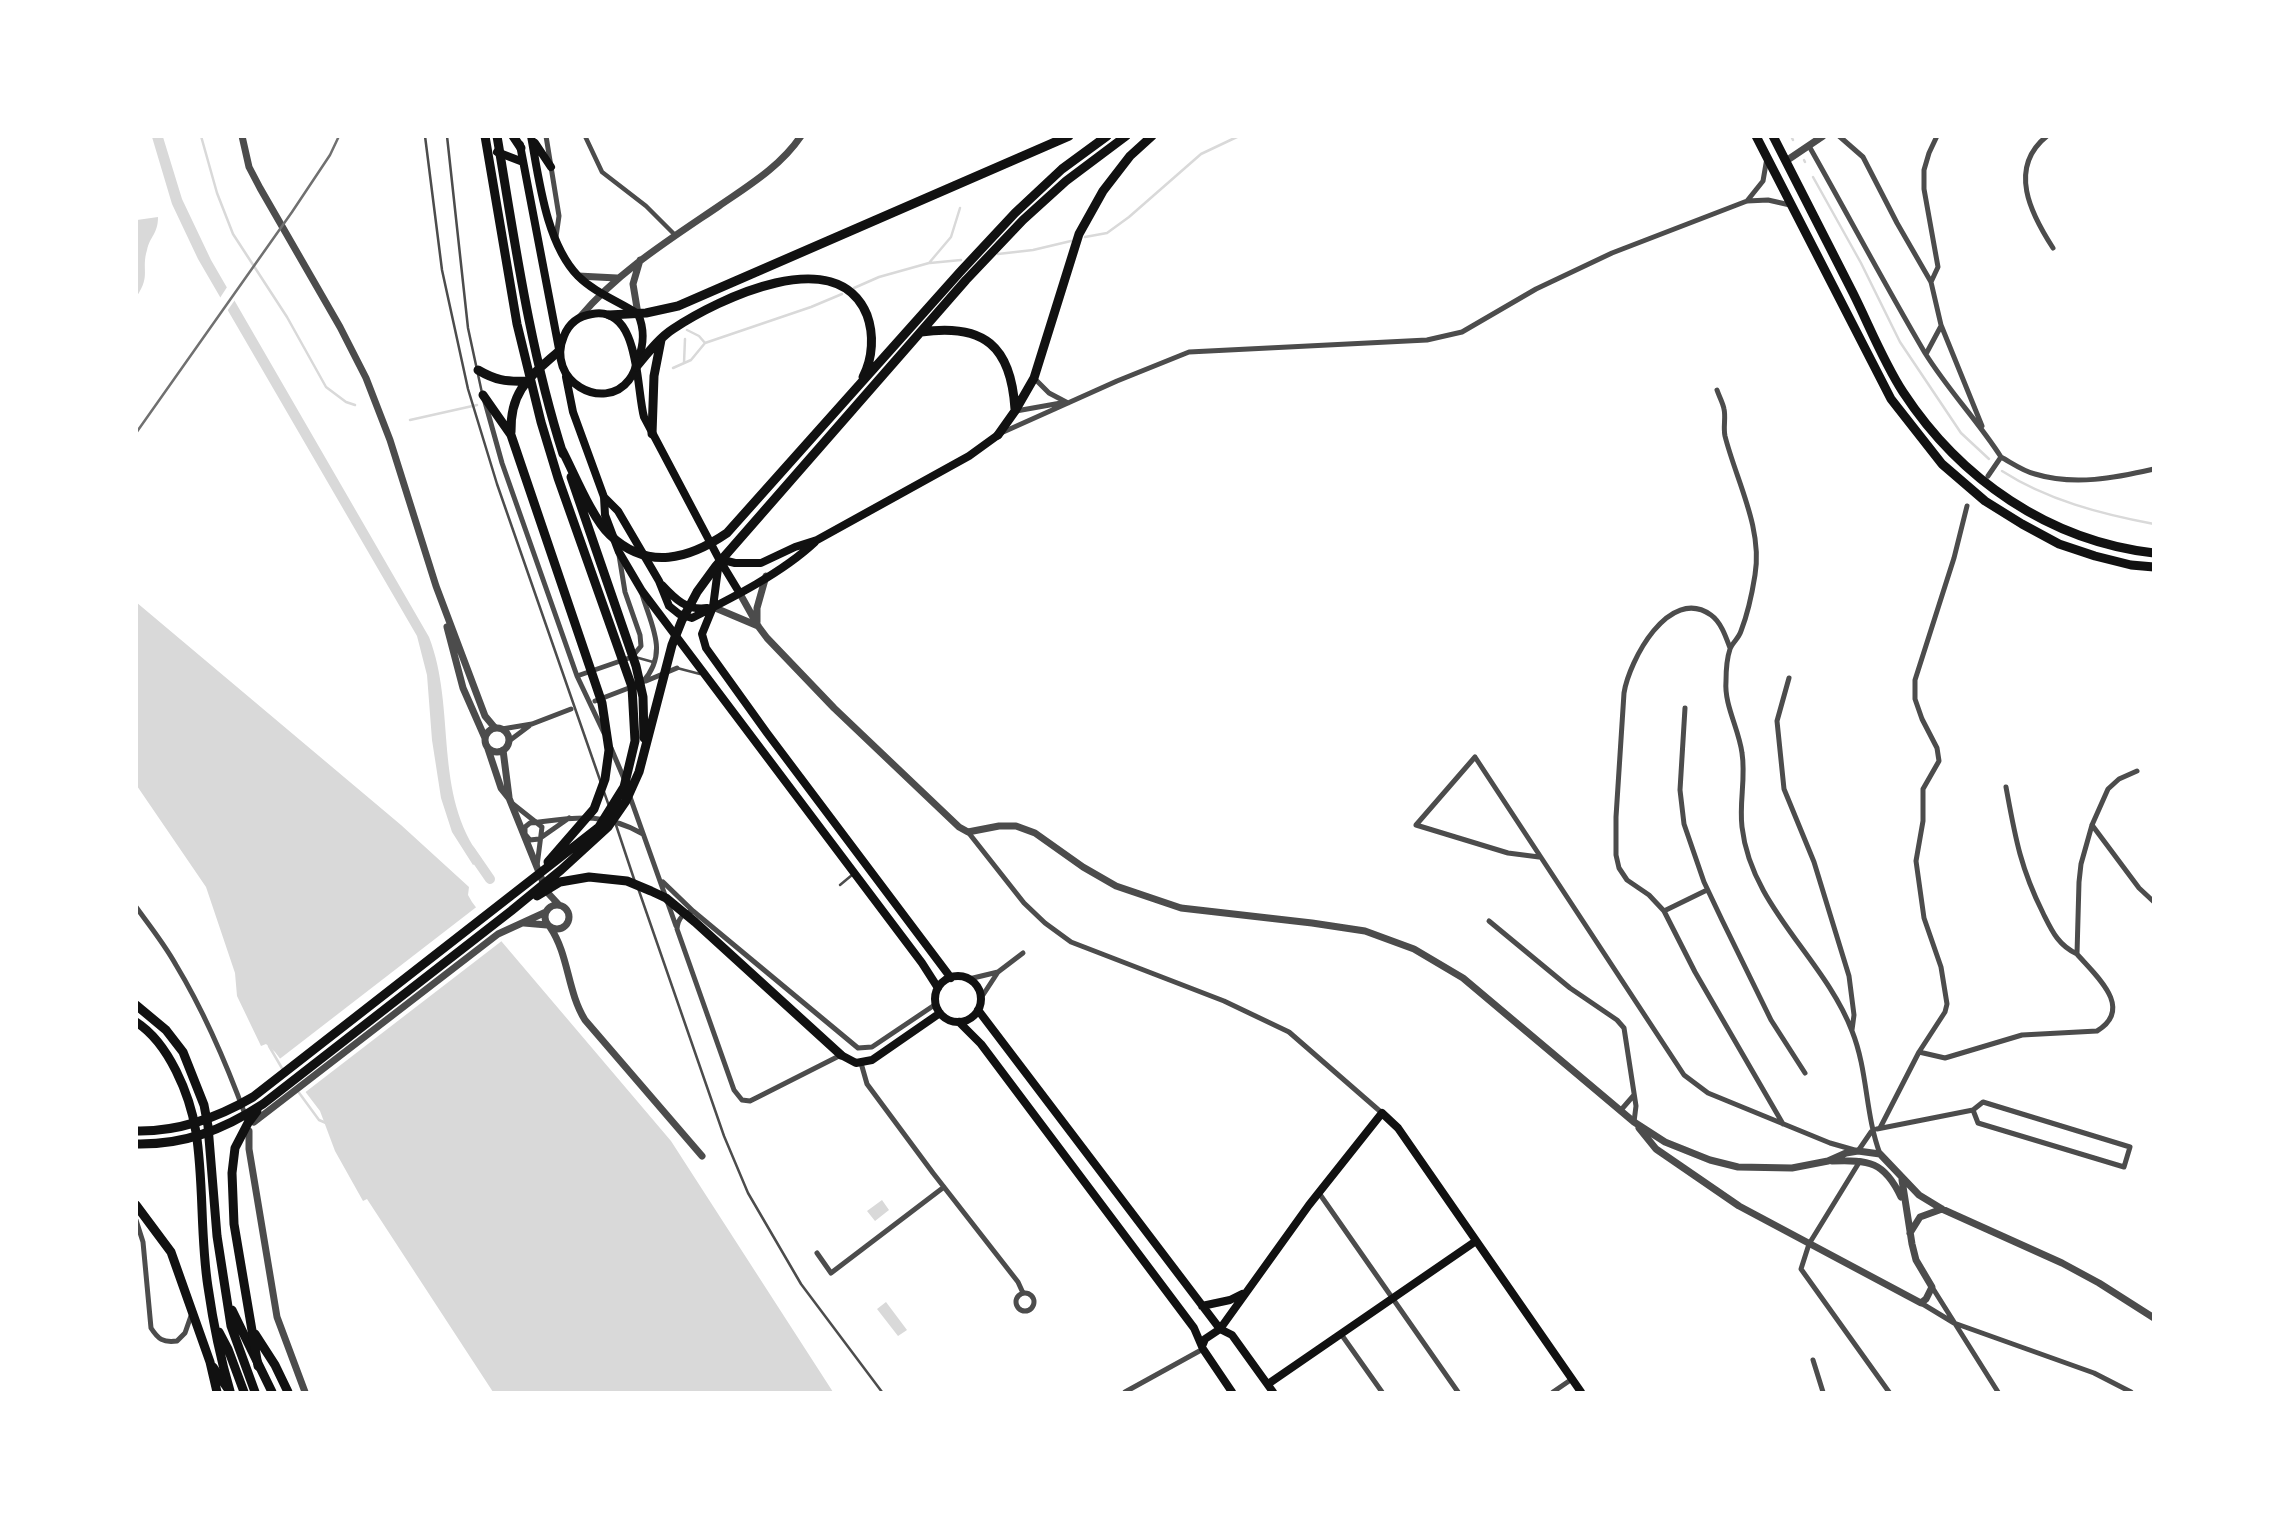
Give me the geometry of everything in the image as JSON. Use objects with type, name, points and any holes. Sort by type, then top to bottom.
[{"type":"main road","points":[[136,1131],[162,1130],[198,1123],[231,1110],[253,1097],[599,827],[624,787],[635,741],[632,687],[558,478],[529,374],[517,324],[485,136]]},
{"type":"main road","points":[[497,136],[526,307],[538,361],[562,450],[636,666],[643,697],[645,747]]},
{"type":"main road","points":[[513,136],[521,148]]},
{"type":"main road","points":[[519,136],[573,412],[604,497],[606,515],[619,552],[642,591],[922,963],[938,988],[936,1004],[940,1013],[945,1018],[959,1022],[981,1044],[1194,1328],[1203,1347],[1233,1392]]},
{"type":"main road","points":[[533,880],[594,808],[605,779],[609,750],[602,703],[511,435],[510,416],[516,397],[526,381],[559,351],[567,329],[580,317],[593,314],[638,314],[678,306],[1069,136]]},
{"type":"main road","points":[[258,1366],[234,1224],[232,1172],[235,1148],[248,1123],[561,870],[608,827],[626,801],[639,772],[672,645],[697,592],[716,566],[1015,213],[1062,169],[1107,136]]},
{"type":"main road","points":[[921,332],[1023,220],[1066,181],[1126,136]]},
{"type":"main road","points":[[719,559],[735,563],[761,563],[817,540],[969,456],[998,435],[1034,378],[1079,234],[1103,191],[1130,156],[1152,136]]},
{"type":"main road","points":[[1756,136],[1891,399],[1942,464],[1985,501],[2059,544],[2107,559],[2154,567]]},
{"type":"main road","points":[[1773,136],[1903,391],[1952,453],[1992,489],[2052,525],[2098,542],[2154,553]]},
{"type":"main road","points":[[531,137],[551,167]]},
{"type":"main road","points":[[531,137],[545,206],[568,262],[578,276],[600,293],[638,314],[644,336],[636,367]]},
{"type":"main road","points":[[497,152],[523,162]]},
{"type":"main road","points":[[565,374],[573,384],[583,389],[601,393],[610,391],[625,384],[636,367],[671,330],[704,311],[760,288],[802,278],[826,279],[844,285],[859,300],[872,332],[872,351],[857,387]]},
{"type":"main road","points":[[609,315],[622,325],[628,334],[636,367],[640,403],[652,434],[719,559],[740,592]]},
{"type":"main road","points":[[562,450],[601,524],[610,535],[631,550],[649,556],[684,556],[704,549],[727,533],[857,387],[906,340],[921,332],[944,328],[970,332],[993,345],[1009,367],[1015,411]]},
{"type":"main road","points":[[652,434],[654,376],[662,338]]},
{"type":"main road","points":[[478,370],[504,382],[526,381]]},
{"type":"main road","points":[[483,395],[511,435]]},
{"type":"main road","points":[[604,497],[618,511],[659,581],[675,599],[695,610],[713,607],[740,592],[804,552],[817,540]]},
{"type":"main road","points":[[719,559],[713,607],[702,634],[706,648],[951,978]]},
{"type":"main road","points":[[511,911],[556,884],[602,877],[627,881],[666,898],[841,1055],[856,1063],[872,1059],[940,1013]]},
{"type":"main road","points":[[938,988],[951,978],[960,977],[975,984],[981,998],[978,1010],[970,1018],[959,1022]]},
{"type":"main road","points":[[136,1005],[166,1030],[183,1052],[204,1105],[217,1236],[231,1326],[255,1392]]},
{"type":"main road","points":[[978,1010],[1202,1306],[1220,1329],[1232,1335],[1270,1388],[1341,1334],[1476,1241]]},
{"type":"main road","points":[[136,1022],[155,1040],[174,1067],[181,1081],[196,1132],[206,1274],[219,1353],[231,1392]]},
{"type":"main road","points":[[136,1144],[163,1143],[201,1136],[267,1107]]},
{"type":"main road","points":[[1203,1347],[1205,1339],[1220,1329],[1319,1193],[1382,1113],[1398,1128],[1581,1392]]},
{"type":"main road","points":[[136,1205],[153,1224],[171,1252],[210,1362],[216,1392]]},
{"type":"main road","points":[[1202,1306],[1230,1300],[1245,1293]]},
{"type":"main road","points":[[228,1302],[272,1392]]},
{"type":"main road","points":[[216,1328],[228,1349],[244,1392]]},
{"type":"main road","points":[[252,1329],[275,1365],[288,1392]]},
{"type":"main road","points":[[210,1362],[231,1392]]},
{"type":"street","points":[[242,136],[249,167],[366,378],[390,440],[436,586],[463,688],[485,738],[501,789],[510,801],[525,834],[547,891],[568,913],[561,949]]},
{"type":"street","points":[[545,136],[559,216],[556,237]]},
{"type":"street","points":[[585,136],[602,172],[646,206],[675,236]]},
{"type":"street","points":[[580,317],[600,293],[641,259],[765,175],[801,136]]},
{"type":"street","points":[[1786,161],[1824,136]]},
{"type":"street","points":[[1839,136],[1863,157],[1931,282],[1941,325],[1958,372],[1985,432],[2001,457],[2032,474],[2059,481],[2112,478],[2154,469]]},
{"type":"street","points":[[1931,282],[1938,267],[1924,189],[1924,170],[1937,136]]},
{"type":"street","points":[[2047,136],[2033,149],[2026,190],[2028,202],[2053,248]]},
{"type":"street","points":[[1809,146],[1926,354],[1968,415],[1985,432]]},
{"type":"street","points":[[1747,201],[1763,181],[1767,158]]},
{"type":"street","points":[[998,435],[1068,402],[1189,352],[1427,340],[1462,332],[1536,289],[1612,253],[1747,201],[1790,205]]},
{"type":"street","points":[[638,314],[633,285],[641,259]]},
{"type":"street","points":[[578,276],[617,278]]},
{"type":"street","points":[[1926,354],[1941,325]]},
{"type":"street","points":[[1034,378],[1049,393],[1068,402]]},
{"type":"street","points":[[1717,390],[1725,411],[1724,432],[1755,535],[1756,570],[1749,606],[1740,635],[1730,648],[1725,683],[1744,766],[1741,816],[1745,847],[1757,879],[1776,914],[1831,986],[1852,1030],[1862,1064],[1871,1132],[1880,1154],[1919,1195],[1942,1209],[2062,1263],[2154,1318]]},
{"type":"street","points":[[483,395],[502,463],[577,676],[618,763],[734,1090],[742,1100],[750,1101],[841,1055]]},
{"type":"street","points":[[1015,411],[1068,402]]},
{"type":"street","points":[[1989,476],[2001,457]]},
{"type":"street","points":[[1880,1128],[1947,1004],[1941,967],[1924,918],[1916,861],[1923,821],[1923,789],[1939,761],[1937,748],[1915,699],[1915,680],[1954,558],[1967,506]]},
{"type":"street","points":[[577,676],[632,657],[640,646],[640,635],[625,592],[619,552]]},
{"type":"street","points":[[758,626],[757,608],[766,576]]},
{"type":"street","points":[[436,586],[485,716],[508,734],[509,741]]},
{"type":"street","points":[[642,591],[658,650],[656,663],[642,683]]},
{"type":"street","points":[[740,592],[758,626],[834,709],[959,827],[968,832],[1024,903],[1045,923],[1071,942],[1224,1001],[1289,1032],[1382,1113]]},
{"type":"street","points":[[713,607],[758,626]]},
{"type":"street","points":[[1730,648],[1713,616],[1700,610],[1683,610],[1667,617],[1656,629],[1627,674],[1616,817],[1616,855],[1619,868],[1628,880],[1649,895],[1664,911],[1686,955],[1783,1124]]},
{"type":"street","points":[[656,663],[677,668]]},
{"type":"street","points":[[595,701],[677,668]]},
{"type":"street","points":[[1789,678],[1777,721],[1784,789],[1814,862],[1849,975],[1854,1015],[1852,1030]]},
{"type":"street","points":[[1685,708],[1679,790],[1684,824],[1707,890],[1772,1020],[1805,1073]]},
{"type":"street","points":[[485,738],[488,731],[532,724],[571,709]]},
{"type":"street","points":[[532,724],[509,741],[503,750],[510,801],[542,827],[537,866]]},
{"type":"street","points":[[488,749],[494,752],[503,750]]},
{"type":"street","points":[[1539,857],[1508,853],[1416,825],[1475,757],[1684,1075],[1709,1093],[1830,1143],[1880,1154]]},
{"type":"street","points":[[2077,954],[2081,864],[2092,825],[2108,789],[2119,779],[2137,771]]},
{"type":"street","points":[[1919,1052],[1945,1058],[2022,1035],[2097,1031],[2107,1025],[2113,1012],[2109,991],[2077,954],[2060,944],[2027,882],[2017,848],[2006,787]]},
{"type":"street","points":[[569,818],[534,841],[525,834],[527,825],[536,822],[569,818],[584,817],[614,821],[644,835]]},
{"type":"street","points":[[968,832],[999,825],[1026,829],[1116,886],[1181,908],[1365,931],[1414,949],[1463,978],[1634,1122],[1665,1142],[1710,1160],[1738,1167],[1791,1168],[1828,1161],[1876,1164],[1888,1173],[1905,1203]]},
{"type":"street","points":[[2092,825],[2139,888],[2154,902]]},
{"type":"street","points":[[659,878],[693,911],[858,1048],[872,1048],[936,1004]]},
{"type":"street","points":[[1664,911],[1707,890]]},
{"type":"street","points":[[547,891],[545,917],[561,949],[573,996],[585,1020],[702,1156]]},
{"type":"street","points":[[250,1121],[498,934],[559,905]]},
{"type":"street","points":[[136,907],[176,963],[254,1127],[249,1131],[248,1149],[277,1317],[305,1392]]},
{"type":"street","points":[[677,929],[678,921],[685,913],[693,911]]},
{"type":"street","points":[[1489,920],[1570,988],[1617,1020],[1624,1028],[1636,1106],[1634,1122],[1656,1149],[1696,1179],[1740,1206],[1954,1323],[2094,1373],[2131,1392]]},
{"type":"street","points":[[516,925],[531,923],[558,929],[566,925]]},
{"type":"street","points":[[981,998],[998,972],[1023,953]]},
{"type":"street","points":[[969,979],[998,972]]},
{"type":"street","points":[[861,1063],[867,1084],[1018,1282],[1023,1293]]},
{"type":"street","points":[[1620,1110],[1634,1095]]},
{"type":"street","points":[[1828,1161],[1858,1151],[1871,1132],[1880,1128],[1973,1110],[1983,1102],[2130,1147],[2124,1167],[1978,1123],[1973,1110]]},
{"type":"street","points":[[1860,1161],[1809,1244],[1801,1269],[1889,1392]]},
{"type":"street","points":[[1902,1179],[1909,1234],[1916,1260],[1998,1392]]},
{"type":"street","points":[[817,1253],[831,1273],[944,1187]]},
{"type":"street","points":[[1319,1193],[1458,1392]]},
{"type":"street","points":[[1909,1234],[1920,1217],[1942,1209]]},
{"type":"street","points":[[136,1220],[143,1242],[151,1328],[158,1338],[167,1342],[177,1341],[185,1333],[192,1313]]},
{"type":"street","points":[[1921,1303],[1932,1287]]},
{"type":"street","points":[[1341,1334],[1382,1392]]},
{"type":"street","points":[[1125,1392],[1203,1347]]},
{"type":"street","points":[[1813,1360],[1823,1392]]},
{"type":"street","points":[[1553,1392],[1572,1380]]},
{"type":"lane","points":[[425,136],[442,270],[478,425],[724,1136],[748,1193],[801,1284],[882,1392]]},
{"type":"lane","points":[[447,136],[468,326],[483,395]]},
{"type":"lane","points":[[632,657],[656,663]]},
{"type":"lane","points":[[677,668],[708,678]]},
{"type":"lane","points":[[840,885],[855,873]]},
{"type":"shaded area","points":[[152,137],[163,137],[182,199],[211,260],[429,637],[442,693],[447,751],[457,807],[467,834],[482,859],[473,865],[452,832],[441,798],[432,740],[427,675],[417,636],[198,259],[172,204]]},
{"type":"shaded area","points":[[158,217],[157,227],[145,257],[144,283],[137,296],[137,220]]},
{"type":"shaded area","points":[[136,602],[401,825],[469,887],[468,895],[472,902],[502,942],[671,1141],[833,1392],[493,1392],[367,1199],[363,1201],[335,1151],[320,1111],[275,1052],[266,1044],[261,1046],[237,996],[235,973],[206,887],[137,786]]},
{"type":"shaded area","points":[[882,1200],[889,1210],[875,1221],[867,1211]]},
{"type":"shaded area","points":[[886,1302],[907,1330],[898,1336],[877,1309]]},
{"type":"pier","points":[[229,284],[237,297],[225,314],[218,301]]},
{"type":"pier","points":[[479,905],[503,940],[303,1094],[277,1061]]},
{"type":"waterway","points":[[201,136],[217,193],[233,234],[287,317],[326,387],[346,402],[355,405]]},
{"type":"waterway","points":[[1085,237],[1107,233],[1201,154],[1239,136]]},
{"type":"waterway","points":[[1791,136],[1793,140]]},
{"type":"waterway","points":[[1813,177],[1861,263],[1900,342],[1961,433],[1989,459]]},
{"type":"waterway","points":[[854,288],[879,277],[929,263],[951,237],[960,208]]},
{"type":"waterway","points":[[998,254],[1033,250],[1071,241]]},
{"type":"waterway","points":[[930,263],[961,260]]},
{"type":"waterway","points":[[705,343],[842,294]]},
{"type":"waterway","points":[[673,368],[691,360],[705,343],[699,336],[687,330]]},
{"type":"waterway","points":[[684,363],[685,339]]},
{"type":"waterway","points":[[410,420],[477,405]]},
{"type":"waterway","points":[[2002,471],[2037,490],[2075,505],[2154,524]]},
{"type":"waterway","points":[[470,850],[490,879]]},
{"type":"waterway","points":[[269,1046],[283,1070]]},
{"type":"waterway","points":[[297,1090],[319,1120],[326,1123]]},
{"type":"railway","points":[[136,433],[292,212],[330,155],[339,136]]}]
